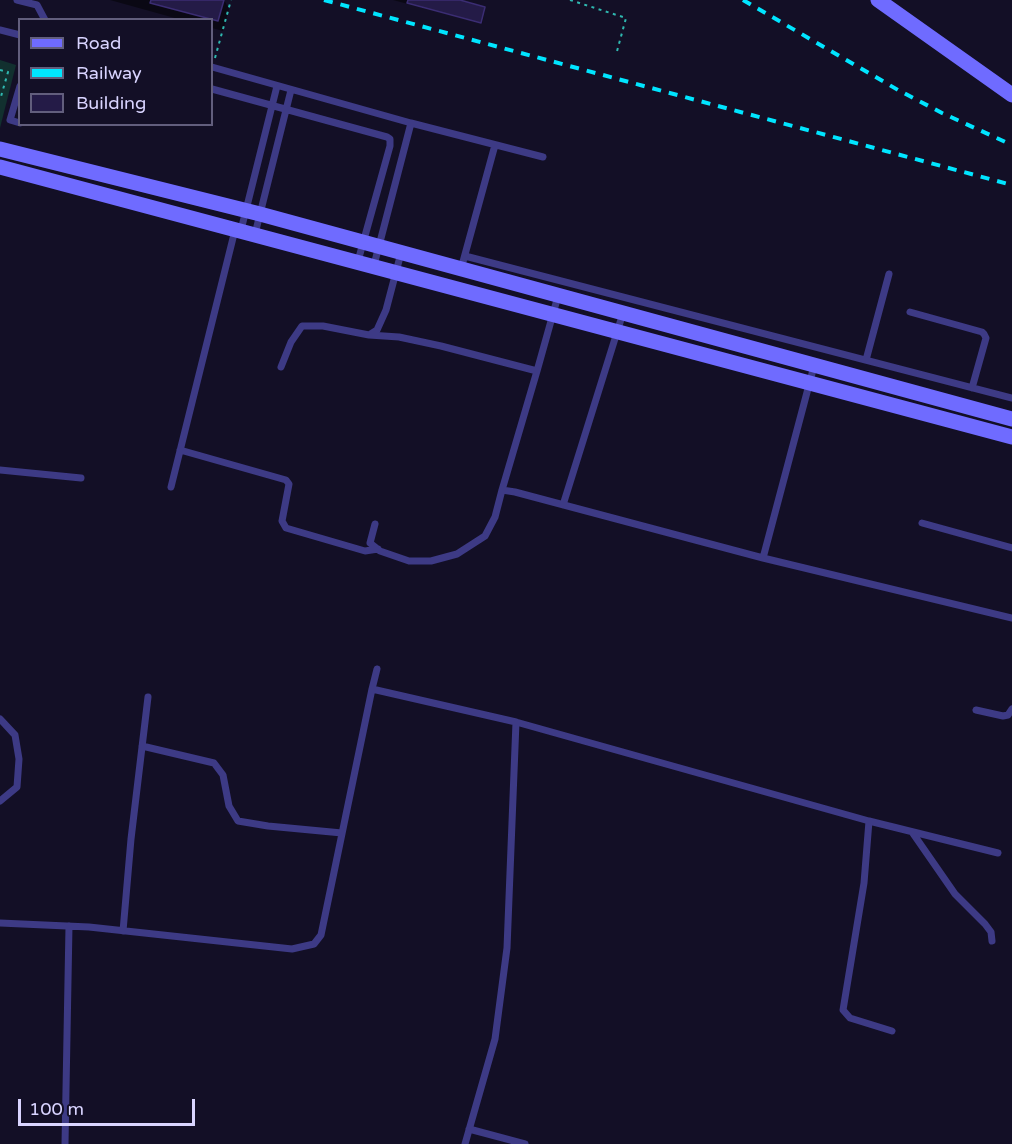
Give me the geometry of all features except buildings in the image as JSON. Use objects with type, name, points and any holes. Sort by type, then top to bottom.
[{"type":"street","points":[[878,0],[1012,96]]},
{"type":"street","points":[[0,149],[401,253],[463,263],[558,296],[1012,419]]},
{"type":"street","points":[[0,167],[1012,437]]},
{"type":"street","points":[[968,426],[973,408]]},
{"type":"lane","points":[[17,0],[38,5],[44,18]]},
{"type":"lane","points":[[0,30],[18,34]]},
{"type":"lane","points":[[213,67],[411,123],[543,157]]},
{"type":"lane","points":[[244,231],[253,213],[277,86]]},
{"type":"lane","points":[[213,89],[387,136],[390,139],[358,261]]},
{"type":"lane","points":[[171,487],[244,231],[253,213],[291,90]]},
{"type":"lane","points":[[18,93],[10,120],[18,122]]},
{"type":"lane","points":[[374,265],[411,123]]},
{"type":"lane","points":[[495,145],[463,263],[866,360],[1012,398]]},
{"type":"lane","points":[[369,334],[377,330],[380,324],[401,253]]},
{"type":"lane","points":[[866,360],[889,274]]},
{"type":"lane","points":[[375,524],[370,543],[378,549],[409,561],[431,561],[457,554],[485,537],[495,517],[558,296]]},
{"type":"lane","points":[[910,312],[984,334],[986,338],[972,388]]},
{"type":"lane","points":[[563,505],[623,313]]},
{"type":"lane","points":[[281,368],[291,342],[302,326],[322,326],[369,334],[399,336],[537,371]]},
{"type":"lane","points":[[763,558],[814,365]]},
{"type":"lane","points":[[180,450],[286,480],[289,484],[282,521],[286,528],[365,551],[378,549]]},
{"type":"lane","points":[[0,470],[81,478]]},
{"type":"lane","points":[[502,490],[763,558],[1012,618]]},
{"type":"lane","points":[[922,523],[1012,548]]},
{"type":"lane","points":[[0,923],[69,926],[292,949],[314,944],[321,935],[377,669]]},
{"type":"lane","points":[[372,689],[516,722],[869,821],[998,853]]},
{"type":"lane","points":[[123,931],[131,839],[148,697]]},
{"type":"lane","points":[[975,710],[1003,716],[1008,715],[1012,709]]},
{"type":"lane","points":[[0,719],[15,735],[19,759],[17,787],[0,801]]},
{"type":"lane","points":[[465,1144],[495,1039],[507,948],[516,722]]},
{"type":"lane","points":[[142,746],[214,763],[224,775],[229,806],[238,821],[342,833]]},
{"type":"lane","points":[[869,821],[864,882],[843,1010],[850,1018],[892,1031]]},
{"type":"lane","points":[[912,832],[956,894],[991,932],[992,941]]},
{"type":"lane","points":[[65,1144],[69,926]]},
{"type":"lane","points":[[469,1129],[525,1144]]},
{"type":"path","points":[[213,64],[231,0]]},
{"type":"path","points":[[570,0],[626,18],[616,55]]},
{"type":"path","points":[[0,70],[8,72],[0,100]]},
{"type":"green space","points":[[0,60],[16,65],[0,128]]},
{"type":"railway","points":[[324,0],[1012,185]]},
{"type":"railway","points":[[743,0],[898,90],[1012,145]]}]
